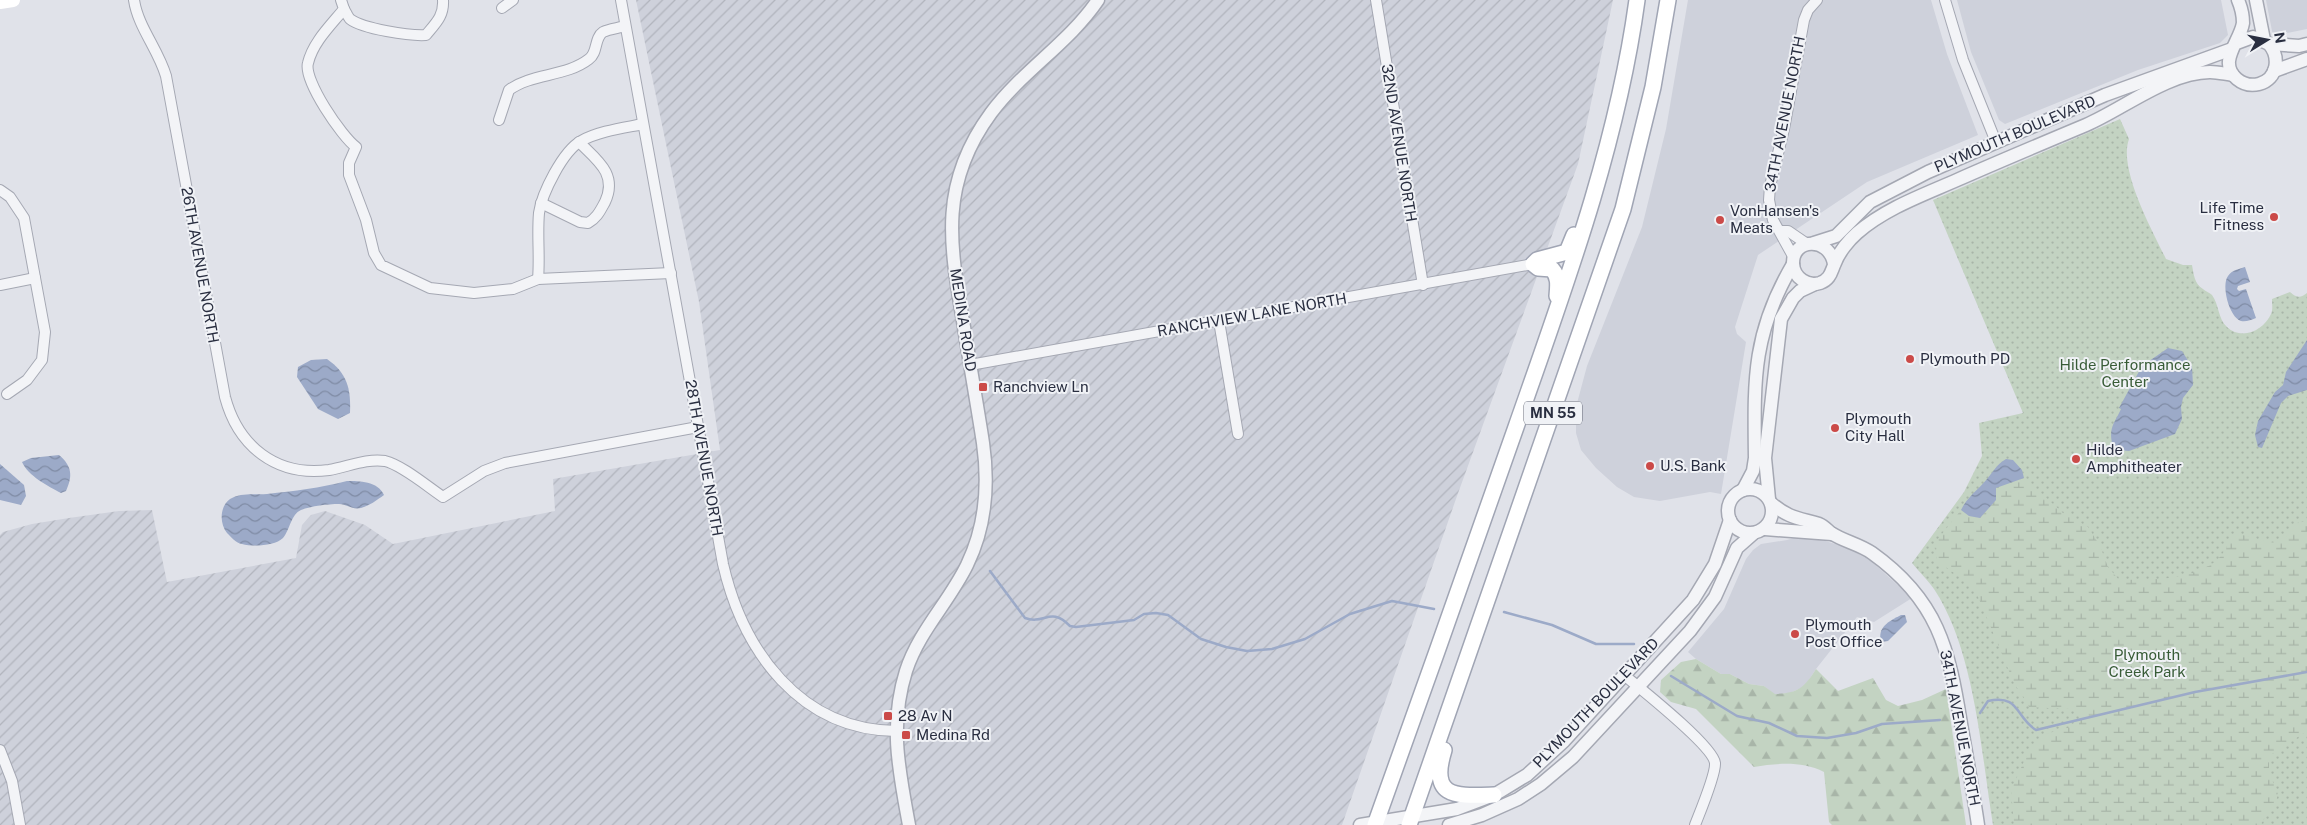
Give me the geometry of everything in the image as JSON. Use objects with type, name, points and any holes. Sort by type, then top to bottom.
[{"type":"main road","points":[[0,2],[14,0]]},
{"type":"main road","name":"MN 55","points":[[1375,824],[1556,315],[1600,176],[1621,89],[1638,0]]},
{"type":"main road","name":"MN 55","points":[[1410,822],[1623,209],[1653,87],[1668,0]]},
{"type":"main road","points":[[1556,315],[1558,278],[1552,269],[1538,268],[1533,264],[1537,260],[1561,255],[1570,248],[1597,160],[1611,130]]},
{"type":"main road","points":[[1461,678],[1455,717],[1440,764],[1439,776],[1444,787],[1457,795],[1494,795]]},
{"type":"street","name":"26TH AVENUE NORTH","points":[[134,0],[138,16],[156,49],[166,76],[229,414],[248,444],[269,459],[293,469],[328,470],[373,461],[385,461],[395,464],[443,497],[484,471],[505,464],[698,427]]},
{"type":"street","points":[[343,4],[349,18],[358,22],[412,35],[426,34],[440,20],[444,7],[443,0]]},
{"type":"street","points":[[502,8],[513,0]]},
{"type":"street","name":"28TH AVENUE NORTH","points":[[621,0],[698,427],[729,589],[738,613],[763,658],[779,678],[815,710],[856,728],[896,731]]},
{"type":"street","name":"MEDINA ROAD","points":[[896,731],[900,693],[916,647],[966,566],[983,518],[986,493],[987,468],[951,242],[956,187],[965,160],[977,135],[998,105],[1072,30],[1098,0]]},
{"type":"street","name":"32ND AVENUE NORTH","points":[[1376,0],[1423,286]]},
{"type":"street","name":"34TH AVENUE NORTH","points":[[1794,261],[1781,237],[1770,210],[1770,186],[1784,129],[1804,20],[1808,10],[1817,0]]},
{"type":"street","points":[[1945,0],[1963,60],[1996,142]]},
{"type":"street","points":[[2238,0],[2243,22],[2228,62],[2233,74],[2245,84],[2257,85],[2268,79],[2274,71],[2276,60],[2266,42],[2256,0]]},
{"type":"street","points":[[343,4],[318,41],[307,64],[307,74],[323,104],[349,142],[356,147],[349,163],[349,175],[366,220],[374,253],[380,265],[440,291],[474,293],[513,289],[538,279],[671,273]]},
{"type":"street","points":[[499,120],[509,90],[522,82],[558,73],[589,60],[593,55],[599,36],[604,32],[626,26]]},
{"type":"street","points":[[2235,46],[2247,38],[2299,46],[2307,44]]},
{"type":"street","name":"PLYMOUTH BOULEVARD","points":[[1810,244],[1836,236],[1870,202],[1891,189],[2105,95],[2235,46]]},
{"type":"street","points":[[2274,71],[2307,59]]},
{"type":"street","name":"PLYMOUTH BOULEVARD","points":[[1834,264],[1856,233],[1896,207],[2030,147],[2087,124],[2150,92],[2189,75],[2210,72],[2233,74]]},
{"type":"street","points":[[538,279],[538,230],[541,203],[562,163],[579,142],[589,137],[643,124]]},
{"type":"street","points":[[541,203],[580,222],[588,223],[599,214],[609,192],[608,175],[579,142]]},
{"type":"street","points":[[0,190],[10,197],[24,218],[45,332],[42,360],[27,380],[6,394]]},
{"type":"street","points":[[1770,501],[1757,490],[1744,490],[1736,494],[1730,501],[1730,520],[1739,531],[1759,531],[1772,516],[1765,458],[1768,418],[1781,318],[1800,291],[1828,278],[1834,264],[1826,247],[1810,244],[1788,231],[1780,231]]},
{"type":"street","points":[[1744,490],[1753,471],[1755,458],[1754,377],[1759,345],[1768,319],[1794,261],[1802,247],[1810,244]]},
{"type":"street","points":[[1794,261],[1798,276],[1808,283],[1815,284]]},
{"type":"street","name":"RANCHVIEW LANE NORTH","points":[[970,365],[1423,286],[1533,264]]},
{"type":"street","points":[[0,284],[35,278]]},
{"type":"street","points":[[1219,321],[1238,434]]},
{"type":"street","name":"34TH AVENUE NORTH","points":[[1770,501],[1789,516],[1822,524],[1832,534]]},
{"type":"street","name":"PLYMOUTH BOULEVARD","points":[[1360,825],[1410,822],[1456,809],[1494,795],[1527,775],[1553,752],[1624,676],[1700,589],[1715,564],[1730,520]]},
{"type":"street","name":"34TH AVENUE NORTH","points":[[1759,531],[1832,534],[1865,548],[1903,579],[1919,598],[1937,627],[1947,651],[1954,681],[1978,825]]},
{"type":"street","name":"PLYMOUTH BOULEVARD","points":[[1449,825],[1494,810],[1541,784],[1573,757],[1639,688],[1709,606],[1720,587],[1737,548],[1759,531]]},
{"type":"street","points":[[1624,676],[1685,728],[1713,757],[1715,769],[1695,825]]},
{"type":"street","points":[[896,731],[898,767],[909,825]]},
{"type":"street","points":[[0,750],[12,781],[20,825]]},
{"type":"shaded area","points":[[636,0],[1613,0],[1578,164],[1457,496],[1342,825],[0,825],[0,535],[3,532],[32,524],[69,518],[119,511],[152,510],[167,582],[296,558],[302,525],[311,515],[325,511],[365,525],[393,544],[555,511],[553,479],[720,450],[699,302]]},
{"type":"shaded area","points":[[1688,0],[1931,0],[1947,54],[1978,135],[1867,182],[1758,255],[1735,327],[1737,334],[1746,342],[1721,494],[1710,492],[1660,501],[1634,497],[1617,487],[1596,468],[1581,450],[1576,433],[1576,407],[1587,366],[1642,227],[1666,129]]},
{"type":"shaded area","points":[[1957,0],[2221,0],[2228,35],[2220,43],[2138,70],[2005,124],[1999,120],[1971,52]]},
{"type":"shaded area","points":[[2266,0],[2307,0],[2307,29],[2273,36]]},
{"type":"shaded area","points":[[1804,535],[1846,547],[1871,561],[1912,598],[1874,622],[1857,617],[1805,686],[1790,693],[1775,695],[1764,686],[1749,684],[1730,674],[1721,674],[1688,652],[1724,609],[1746,559],[1753,550],[1761,544]]},
{"type":"green space","name":"Hilde Performance Center","points":[[2120,119],[2129,139],[2127,152],[2132,183],[2145,216],[2166,259],[2183,265],[2192,265],[2196,281],[2200,287],[2212,295],[2222,320],[2227,327],[2239,333],[2252,332],[2268,320],[2272,311],[2272,299],[2290,292],[2298,297],[2307,293],[2307,825],[1993,825],[1980,735],[1968,672],[1959,642],[1948,614],[1934,589],[1912,563],[1964,492],[1982,456],[1979,423],[2023,413],[1933,200]]},
{"type":"green space","name":"Plymouth Creek Park","points":[[2024,478],[2063,513],[2088,527],[2100,546],[2108,567],[2119,580],[2172,578],[2198,571],[2209,566],[2219,558],[2238,534],[2277,542],[2290,533],[2297,523],[2307,521],[2307,731],[2269,756],[2269,774],[2278,792],[2276,803],[2260,825],[2014,825],[2011,790],[2026,757],[2045,734],[2079,725],[2079,715],[2071,709],[2029,707],[2014,683],[1974,587],[1937,561],[1934,544],[1961,510],[1969,516],[1988,508],[1996,500],[1996,488]]},
{"type":"green space","points":[[1696,659],[1721,674],[1730,674],[1749,684],[1764,686],[1775,694],[1795,691],[1800,688],[1808,681],[1816,669],[1838,691],[1873,678],[1886,700],[1898,706],[1922,700],[1946,689],[1966,825],[1832,825],[1829,822],[1824,772],[1816,768],[1790,764],[1754,767],[1696,709],[1671,702],[1660,692],[1661,680],[1681,662]]},
{"type":"water","points":[[2245,267],[2250,282],[2238,286],[2237,289],[2239,291],[2246,289],[2256,318],[2241,321],[2233,314],[2227,300],[2225,286],[2230,274]]},
{"type":"water","points":[[2307,340],[2307,390],[2288,396],[2281,403],[2262,448],[2258,447],[2255,435],[2258,421],[2275,392],[2283,385],[2286,372]]},
{"type":"water","points":[[2168,348],[2182,351],[2192,367],[2193,385],[2183,398],[2181,407],[2182,419],[2175,434],[2129,451],[2118,450],[2113,447],[2111,435],[2112,426],[2121,409],[2119,408],[2142,366]]},
{"type":"water","points":[[327,359],[334,364],[343,376],[350,396],[350,413],[338,419],[318,409],[297,377],[298,367],[311,360]]},
{"type":"water","points":[[59,455],[67,463],[70,472],[70,481],[66,491],[61,493],[34,476],[22,462],[31,458]]},
{"type":"water","points":[[2006,459],[2013,460],[2022,470],[2024,478],[1996,488],[1996,500],[1980,518],[1969,516],[1961,510],[1969,497],[1984,483],[1997,466]]},
{"type":"water","points":[[0,464],[24,485],[26,496],[21,505],[0,500]]},
{"type":"water","points":[[347,481],[373,484],[384,495],[361,508],[335,504],[315,506],[301,510],[295,515],[283,538],[275,543],[252,545],[240,543],[234,540],[224,529],[222,515],[224,506],[234,497],[327,486]]},
{"type":"water","points":[[1901,615],[1905,615],[1907,622],[1888,641],[1881,642],[1882,628],[1888,622]]},
{"type":"waterway","points":[[990,571],[1025,618],[1032,620],[1057,617],[1070,626],[1076,627],[1134,620],[1144,614],[1156,613],[1168,615],[1201,639],[1247,651],[1272,649],[1305,639],[1350,614],[1392,601],[1434,609]]},
{"type":"waterway","points":[[1504,612],[1552,625],[1596,644],[1634,644]]},
{"type":"waterway","points":[[1980,713],[1988,701],[2006,701],[2012,704],[2029,725],[2036,730],[2195,692],[2307,672]]},
{"type":"waterway","points":[[1671,676],[1737,716],[1769,723],[1797,736],[1827,738],[1856,733],[1882,724],[1940,720]]},
{"type":"place","name":"Life Time Fitness","points":[[2274,217]]},
{"type":"place","name":"VonHansen's Meats","points":[[1720,220]]},
{"type":"place","name":"Plymouth PD","points":[[1910,359]]},
{"type":"place","name":"Ranchview Ln","points":[[983,387]]},
{"type":"place","name":"Plymouth City Hall","points":[[1835,428]]},
{"type":"place","name":"Hilde Amphitheater","points":[[2076,459]]},
{"type":"place","name":"U.S. Bank","points":[[1650,466]]},
{"type":"place","name":"Plymouth Post Office","points":[[1795,634]]},
{"type":"place","name":"28 Av N","points":[[888,716]]},
{"type":"place","name":"Medina Rd","points":[[906,735]]}]
